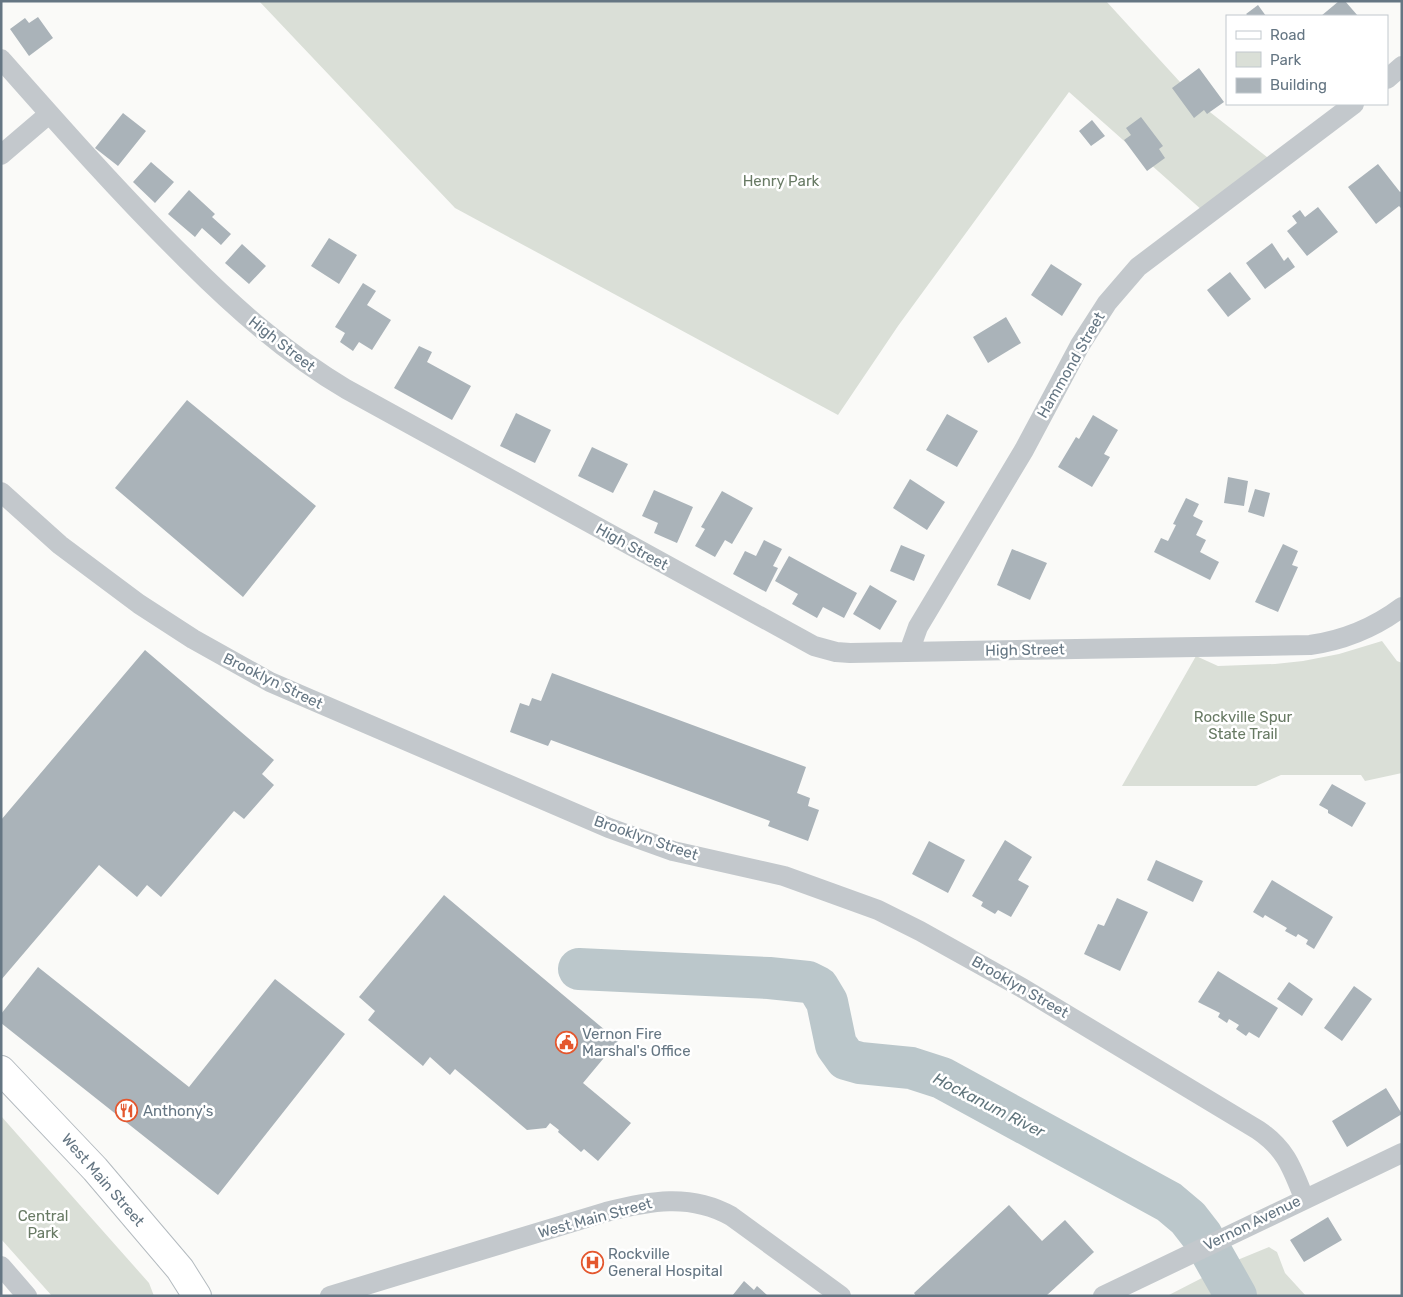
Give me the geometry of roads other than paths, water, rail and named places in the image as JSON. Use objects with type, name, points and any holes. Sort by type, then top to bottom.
[{"type":"main road","name":"West Main Street","points":[[1,1070],[95,1168],[180,1269],[197,1296]]},
{"type":"street","name":"High Street","points":[[1,59],[118,191],[204,277],[278,343],[329,379],[799,639],[836,652],[1310,645],[1328,642],[1365,630],[1402,607]]},
{"type":"street","points":[[1388,78],[1402,66]]},
{"type":"street","name":"Hammond Street","points":[[909,652],[918,627],[1024,450],[1080,345],[1107,303],[1138,268],[1353,105]]},
{"type":"street","points":[[1,156],[49,114]]},
{"type":"street","name":"Brooklyn Street","points":[[1,492],[60,545],[139,604],[193,639],[270,682],[609,828],[673,851],[804,883],[858,902],[920,931],[1077,1020],[1258,1130],[1276,1143],[1285,1154],[1304,1198]]},
{"type":"street","name":"Vernon Avenue","points":[[1103,1296],[1402,1152]]},
{"type":"street","name":"West Main Street","points":[[330,1296],[606,1212],[644,1203],[682,1200],[712,1206],[731,1216],[841,1296]]},
{"type":"street","points":[[1,1266],[27,1296]]},
{"type":"waterway","name":"Hockanum River","points":[[579,969],[769,978],[808,982],[818,987],[827,1002],[836,1045],[846,1059],[860,1063],[911,1068],[942,1078],[1169,1202],[1188,1218],[1202,1236],[1236,1296]]},
{"type":"place","name":"Vernon Fire Marshal's Office","points":[[566,1043]]},
{"type":"place","name":"Anthony's","points":[[127,1111]]},
{"type":"place","name":"Rockville General Hospital","points":[[592,1263]]},
{"type":"park label","name":"Henry Park","points":[[781,181]]},
{"type":"park label","name":"Rockville Spur State Trail","points":[[1243,726]]},
{"type":"park label","name":"Central Park","points":[[43,1224]]}]
